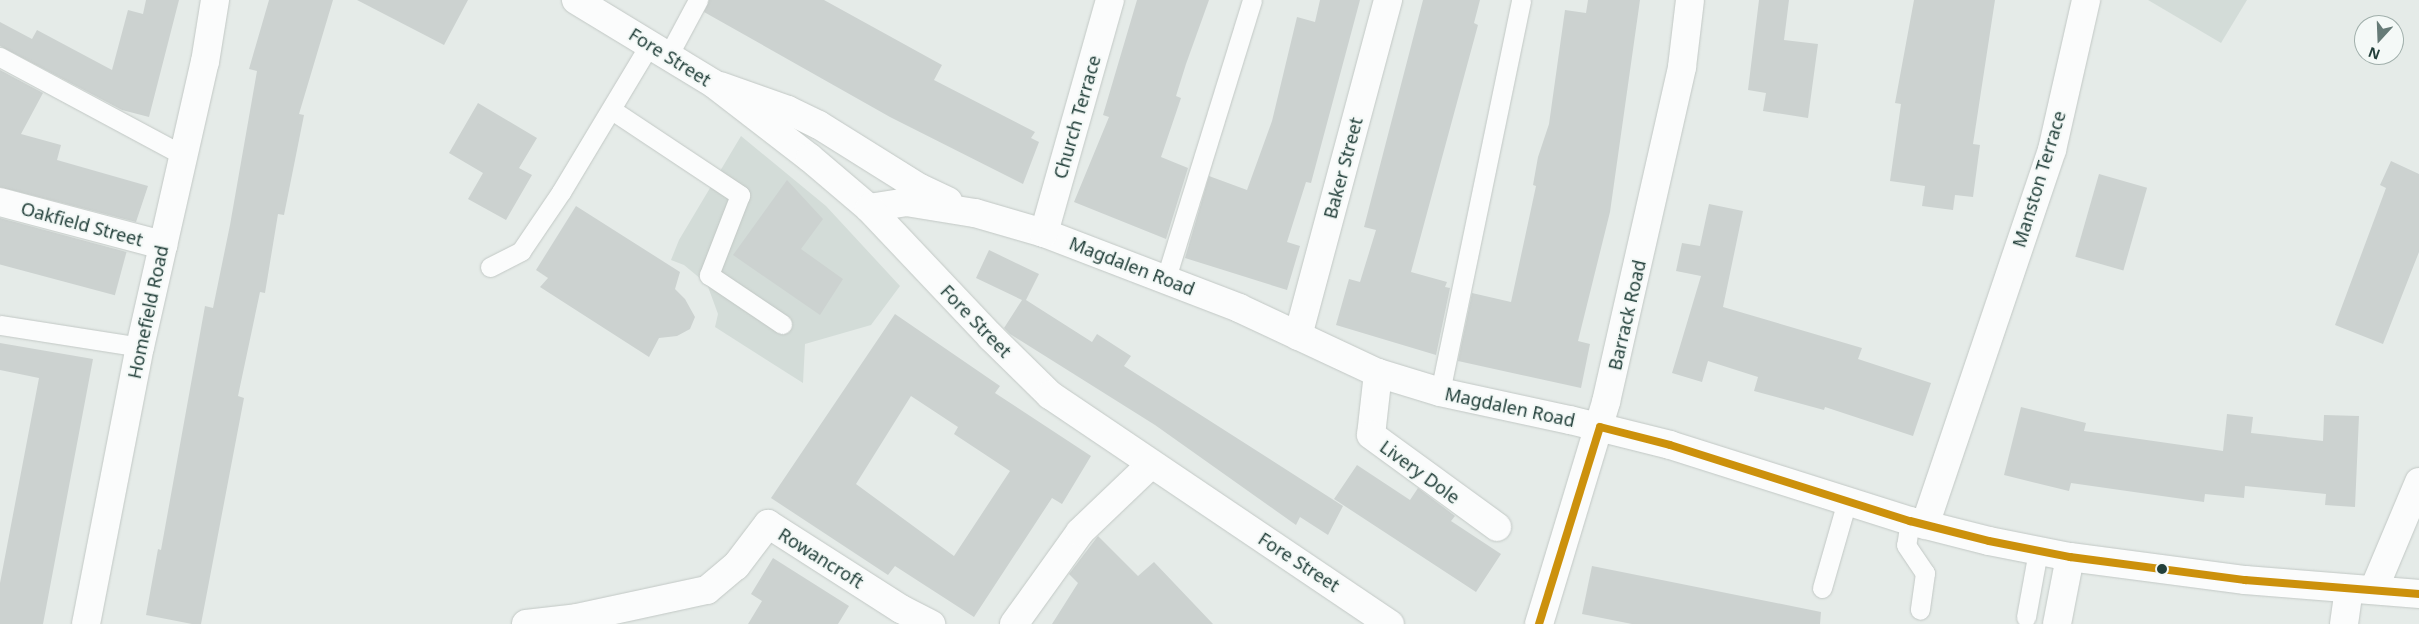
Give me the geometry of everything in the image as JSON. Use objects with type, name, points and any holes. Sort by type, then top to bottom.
[{"type":"street","name":"Homefield Road","points":[[86,624],[140,347],[215,0]]},
{"type":"street","name":"Fore Street","points":[[576,0],[714,84],[869,208],[990,337],[1050,395],[1150,465],[1390,624]]},
{"type":"street","name":"Church Terrace","points":[[1044,233],[1110,0]]},
{"type":"street","name":"Baker Street","points":[[1298,336],[1388,0]]},
{"type":"street","name":"Barrack Road","points":[[1539,624],[1600,427],[1661,167],[1682,67],[1690,0]]},
{"type":"street","name":"Manston Terrace","points":[[1918,523],[2052,150],[2086,0]]},
{"type":"street","name":"Magdalen Road","points":[[714,84],[788,110],[920,188],[975,214]]},
{"type":"street","name":"Oakfield Street","points":[[0,202],[163,245]]},
{"type":"street","name":"Magdalen Road","points":[[869,208],[906,202],[975,214],[1044,233],[1166,278],[1378,373],[1440,392],[1600,427],[1918,523],[2070,557],[2245,580],[2419,594]]},
{"type":"street","name":"Livery Dole","points":[[1378,373],[1371,436],[1496,527]]},
{"type":"street","points":[[1014,624],[1080,532],[1150,465]]},
{"type":"street","points":[[2344,624],[2419,482]]},
{"type":"street","name":"Rowancroft","points":[[526,624],[577,618],[707,590],[736,566],[768,524],[901,609],[931,624]]},
{"type":"street","points":[[2057,624],[2070,557]]},
{"type":"lane","points":[[490,267],[521,251],[612,110],[698,0]]},
{"type":"lane","points":[[1166,278],[1252,0]]},
{"type":"lane","points":[[1440,392],[1521,0]]},
{"type":"lane","points":[[0,57],[183,155]]},
{"type":"lane","points":[[612,110],[740,195],[709,275],[782,324]]},
{"type":"lane","points":[[0,325],[140,347]]},
{"type":"lane","points":[[1822,588],[1847,501]]},
{"type":"lane","points":[[1918,523],[1906,545],[1925,573],[1920,610]]},
{"type":"lane","points":[[2026,617],[2038,551]]},
{"type":"shaded area","points":[[2148,0],[2247,0],[2221,43]]},
{"type":"shaded area","points":[[741,136],[826,206],[900,286],[871,325],[805,344],[803,383],[715,327],[718,314],[707,284],[684,265],[671,260],[679,240]]},
{"type":"building","points":[[146,0],[179,0],[149,117],[122,110],[0,46],[0,22],[32,39],[37,30],[112,70],[128,10],[143,14]]},
{"type":"building","points":[[269,0],[333,0],[299,114],[304,115],[284,215],[278,214],[265,293],[260,292],[238,396],[244,398],[201,624],[192,624],[146,615],[158,549],[161,550],[205,306],[213,308],[230,225],[257,71],[249,69]]},
{"type":"building","points":[[357,0],[468,0],[444,45]]},
{"type":"building","points":[[709,0],[824,0],[942,65],[934,80],[1035,132],[1031,138],[1039,142],[1023,184],[890,117],[704,12]]},
{"type":"building","points":[[1137,0],[1209,0],[1176,96],[1181,98],[1161,157],[1188,168],[1166,239],[1074,202],[1109,117],[1103,115]]},
{"type":"building","points":[[1320,0],[1360,0],[1311,183],[1306,182],[1287,242],[1300,246],[1287,290],[1185,258],[1209,176],[1247,190],[1272,121],[1297,17],[1315,22]]},
{"type":"building","points":[[1423,0],[1480,0],[1474,23],[1478,25],[1411,272],[1447,282],[1445,287],[1450,288],[1436,355],[1336,325],[1349,279],[1360,282],[1376,230],[1364,227]]},
{"type":"building","points":[[1588,0],[1640,0],[1610,212],[1578,341],[1590,344],[1581,388],[1458,361],[1472,293],[1511,302],[1536,186],[1533,185],[1538,157],[1549,124],[1565,10],[1586,13]]},
{"type":"building","points":[[1759,0],[1789,0],[1784,40],[1818,44],[1808,118],[1763,111],[1766,93],[1748,90]]},
{"type":"building","points":[[1914,0],[1995,0],[1973,144],[1980,145],[1973,197],[1955,195],[1953,210],[1922,206],[1925,186],[1890,181],[1901,104],[1895,103]]},
{"type":"building","points":[[0,70],[43,93],[21,134],[61,145],[57,160],[148,186],[136,222],[0,187]]},
{"type":"building","points":[[478,103],[537,138],[519,168],[532,175],[506,220],[468,199],[483,173],[449,153]]},
{"type":"building","points":[[2391,161],[2419,174],[2419,252],[2383,344],[2335,325],[2386,188],[2380,185]]},
{"type":"building","points":[[2099,174],[2147,188],[2123,270],[2075,257]]},
{"type":"building","points":[[787,180],[823,219],[801,249],[843,279],[820,315],[733,255]]},
{"type":"building","points":[[1709,204],[1743,211],[1723,307],[1862,348],[1858,359],[1931,383],[1913,436],[1825,407],[1824,410],[1754,391],[1758,377],[1708,361],[1702,382],[1672,373],[1701,276],[1676,271],[1682,243],[1700,246]]},
{"type":"building","points":[[576,206],[680,272],[675,289],[685,299],[695,317],[690,329],[677,336],[659,338],[649,357],[540,287],[548,278],[536,270]]},
{"type":"building","points":[[0,218],[127,252],[115,295],[0,265]]},
{"type":"building","points":[[989,250],[1039,274],[1026,300],[1092,342],[1097,334],[1131,356],[1124,366],[1343,506],[1328,535],[1300,517],[1296,525],[1155,425],[1010,334],[1004,328],[1022,300],[976,278]]},
{"type":"building","points":[[895,314],[1000,386],[995,393],[1091,456],[1062,504],[1052,498],[974,617],[895,566],[888,575],[771,498]],"holes":[[[911,396],[958,427],[954,434],[1010,471],[954,556],[856,484]]]},
{"type":"building","points":[[0,343],[93,359],[43,624],[0,624],[0,583],[39,378],[0,370]]},
{"type":"building","points":[[2021,407],[2086,423],[2084,431],[2223,451],[2227,414],[2253,417],[2251,433],[2323,441],[2324,415],[2359,416],[2355,507],[2325,505],[2326,494],[2245,486],[2244,498],[2205,494],[2204,502],[2071,483],[2069,491],[2004,475]]},
{"type":"building","points":[[1357,465],[1410,500],[1418,488],[1455,516],[1451,521],[1501,554],[1476,592],[1334,499]]},
{"type":"building","points":[[1098,536],[1138,576],[1154,562],[1213,624],[1052,624],[1078,583],[1069,574]]},
{"type":"building","points":[[773,558],[849,606],[838,624],[748,624],[762,601],[751,594]]},
{"type":"building","points":[[1592,566],[1821,612],[1820,624],[1632,624],[1582,614]]},
{"type":"transit line","points":[[1539,624],[1600,427],[1670,445],[1910,521],[1989,541],[2070,557],[2245,580],[2419,594]]}]
